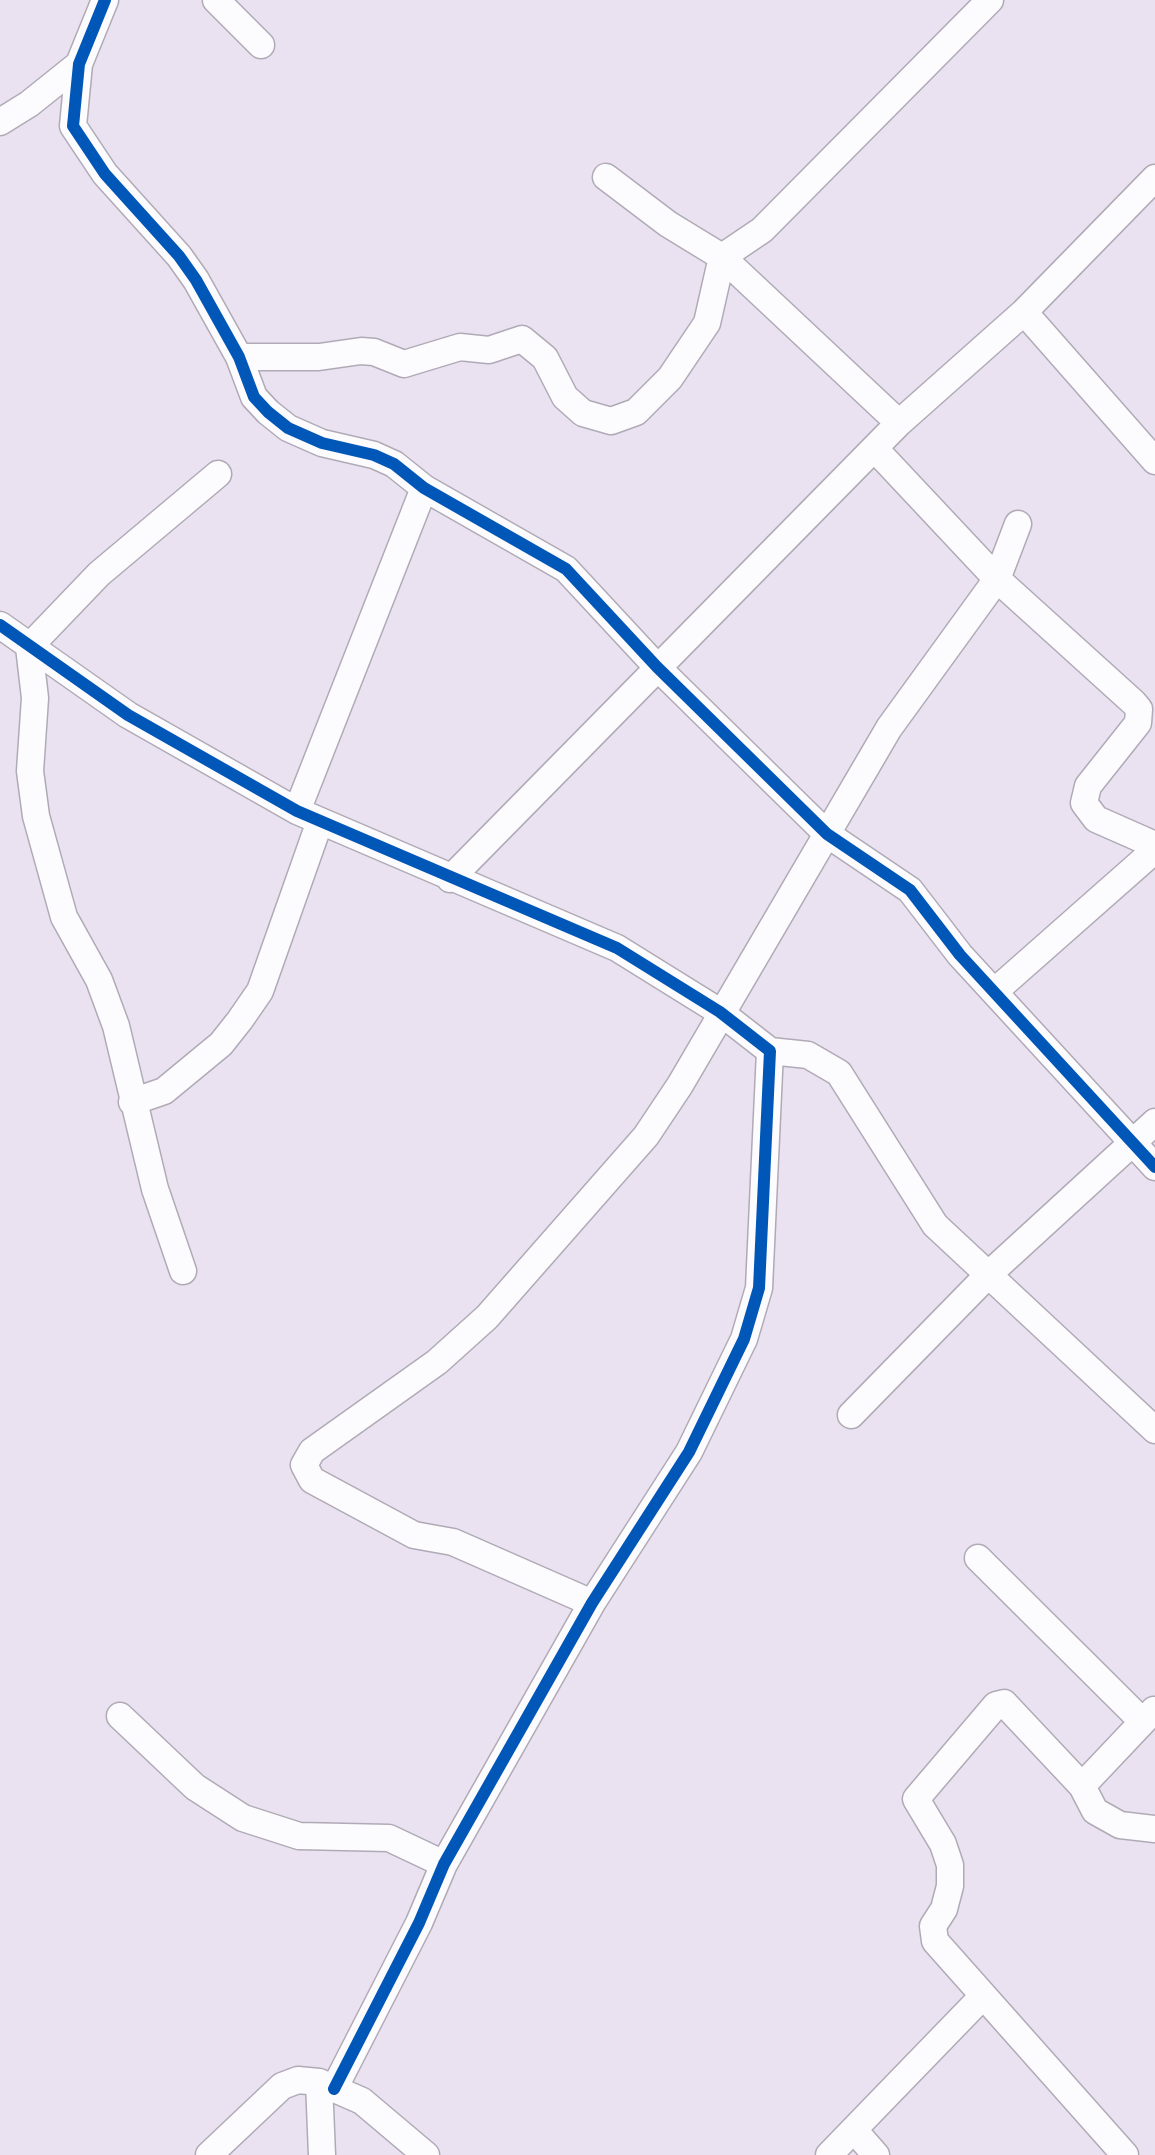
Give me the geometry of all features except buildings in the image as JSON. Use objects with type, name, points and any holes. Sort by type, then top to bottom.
[{"type":"street","points":[[105,0],[79,64],[73,126],[83,146],[179,256],[239,357],[254,397],[288,428],[322,443],[374,455],[424,488],[566,569],[657,667],[827,834],[910,890],[960,955],[1155,1167]]},
{"type":"street","points":[[216,0],[261,45]]},
{"type":"street","points":[[239,357],[319,357],[361,351],[374,352],[392,362],[404,364],[460,347],[489,350],[522,339],[545,358],[565,397],[583,413],[619,420],[636,412],[655,395],[707,323],[722,257],[762,230],[990,0]]},
{"type":"street","points":[[0,122],[29,104],[79,64]]},
{"type":"street","points":[[606,177],[668,224],[722,257],[899,423]]},
{"type":"street","points":[[450,879],[899,423],[1024,312],[1155,178]]},
{"type":"street","points":[[1024,312],[1155,461]]},
{"type":"street","points":[[875,449],[997,579],[1139,709],[1138,723],[1088,786],[1084,803],[1096,819],[1155,847],[994,992]]},
{"type":"street","points":[[29,647],[99,574],[218,474]]},
{"type":"street","points":[[132,1102],[164,1091],[221,1044],[260,991],[309,816],[424,488]]},
{"type":"street","points":[[592,1603],[453,1542],[414,1535],[312,1480],[304,1465],[312,1451],[437,1362],[487,1317],[540,1261],[646,1136],[680,1085],[889,728],[997,579],[1018,524]]},
{"type":"street","points":[[0,625],[128,715],[309,816],[617,948],[720,1012],[770,1051],[808,1055],[839,1073],[935,1225],[1145,1410],[1155,1430]]},
{"type":"street","points":[[29,647],[35,698],[30,771],[36,816],[64,917],[99,980],[116,1026],[155,1189],[183,1271]]},
{"type":"street","points":[[322,2155],[326,2085],[419,1923],[444,1864],[592,1603],[689,1452],[750,1321],[759,1288],[770,1051]]},
{"type":"street","points":[[851,1415],[989,1274],[1155,1122]]},
{"type":"street","points":[[978,1558],[1149,1715],[1082,1786]]},
{"type":"street","points":[[1125,2155],[935,1941],[933,1926],[944,1909],[950,1886],[950,1865],[943,1844],[916,1799],[999,1703],[1004,1703],[1082,1786],[1095,1811],[1120,1825],[1155,1829]]},
{"type":"street","points":[[120,1716],[195,1787],[243,1818],[299,1836],[389,1838],[444,1864]]},
{"type":"street","points":[[829,2155],[982,1997]]},
{"type":"street","points":[[209,2155],[282,2086],[298,2080],[326,2085],[377,2112],[426,2155]]},
{"type":"street","points":[[854,2130],[876,2155]]},
{"type":"cycle path","points":[[105,0],[79,64],[73,126],[105,174],[179,256],[196,280],[239,357],[254,397],[288,428],[322,443],[374,455],[394,464],[424,488],[566,569],[657,667],[827,834],[910,890],[960,955],[1155,1167]]},
{"type":"cycle path","points":[[0,625],[128,715],[297,811],[617,948],[720,1012],[770,1051],[759,1288],[744,1339],[689,1452],[592,1603],[444,1864],[419,1923],[334,2089]]}]
